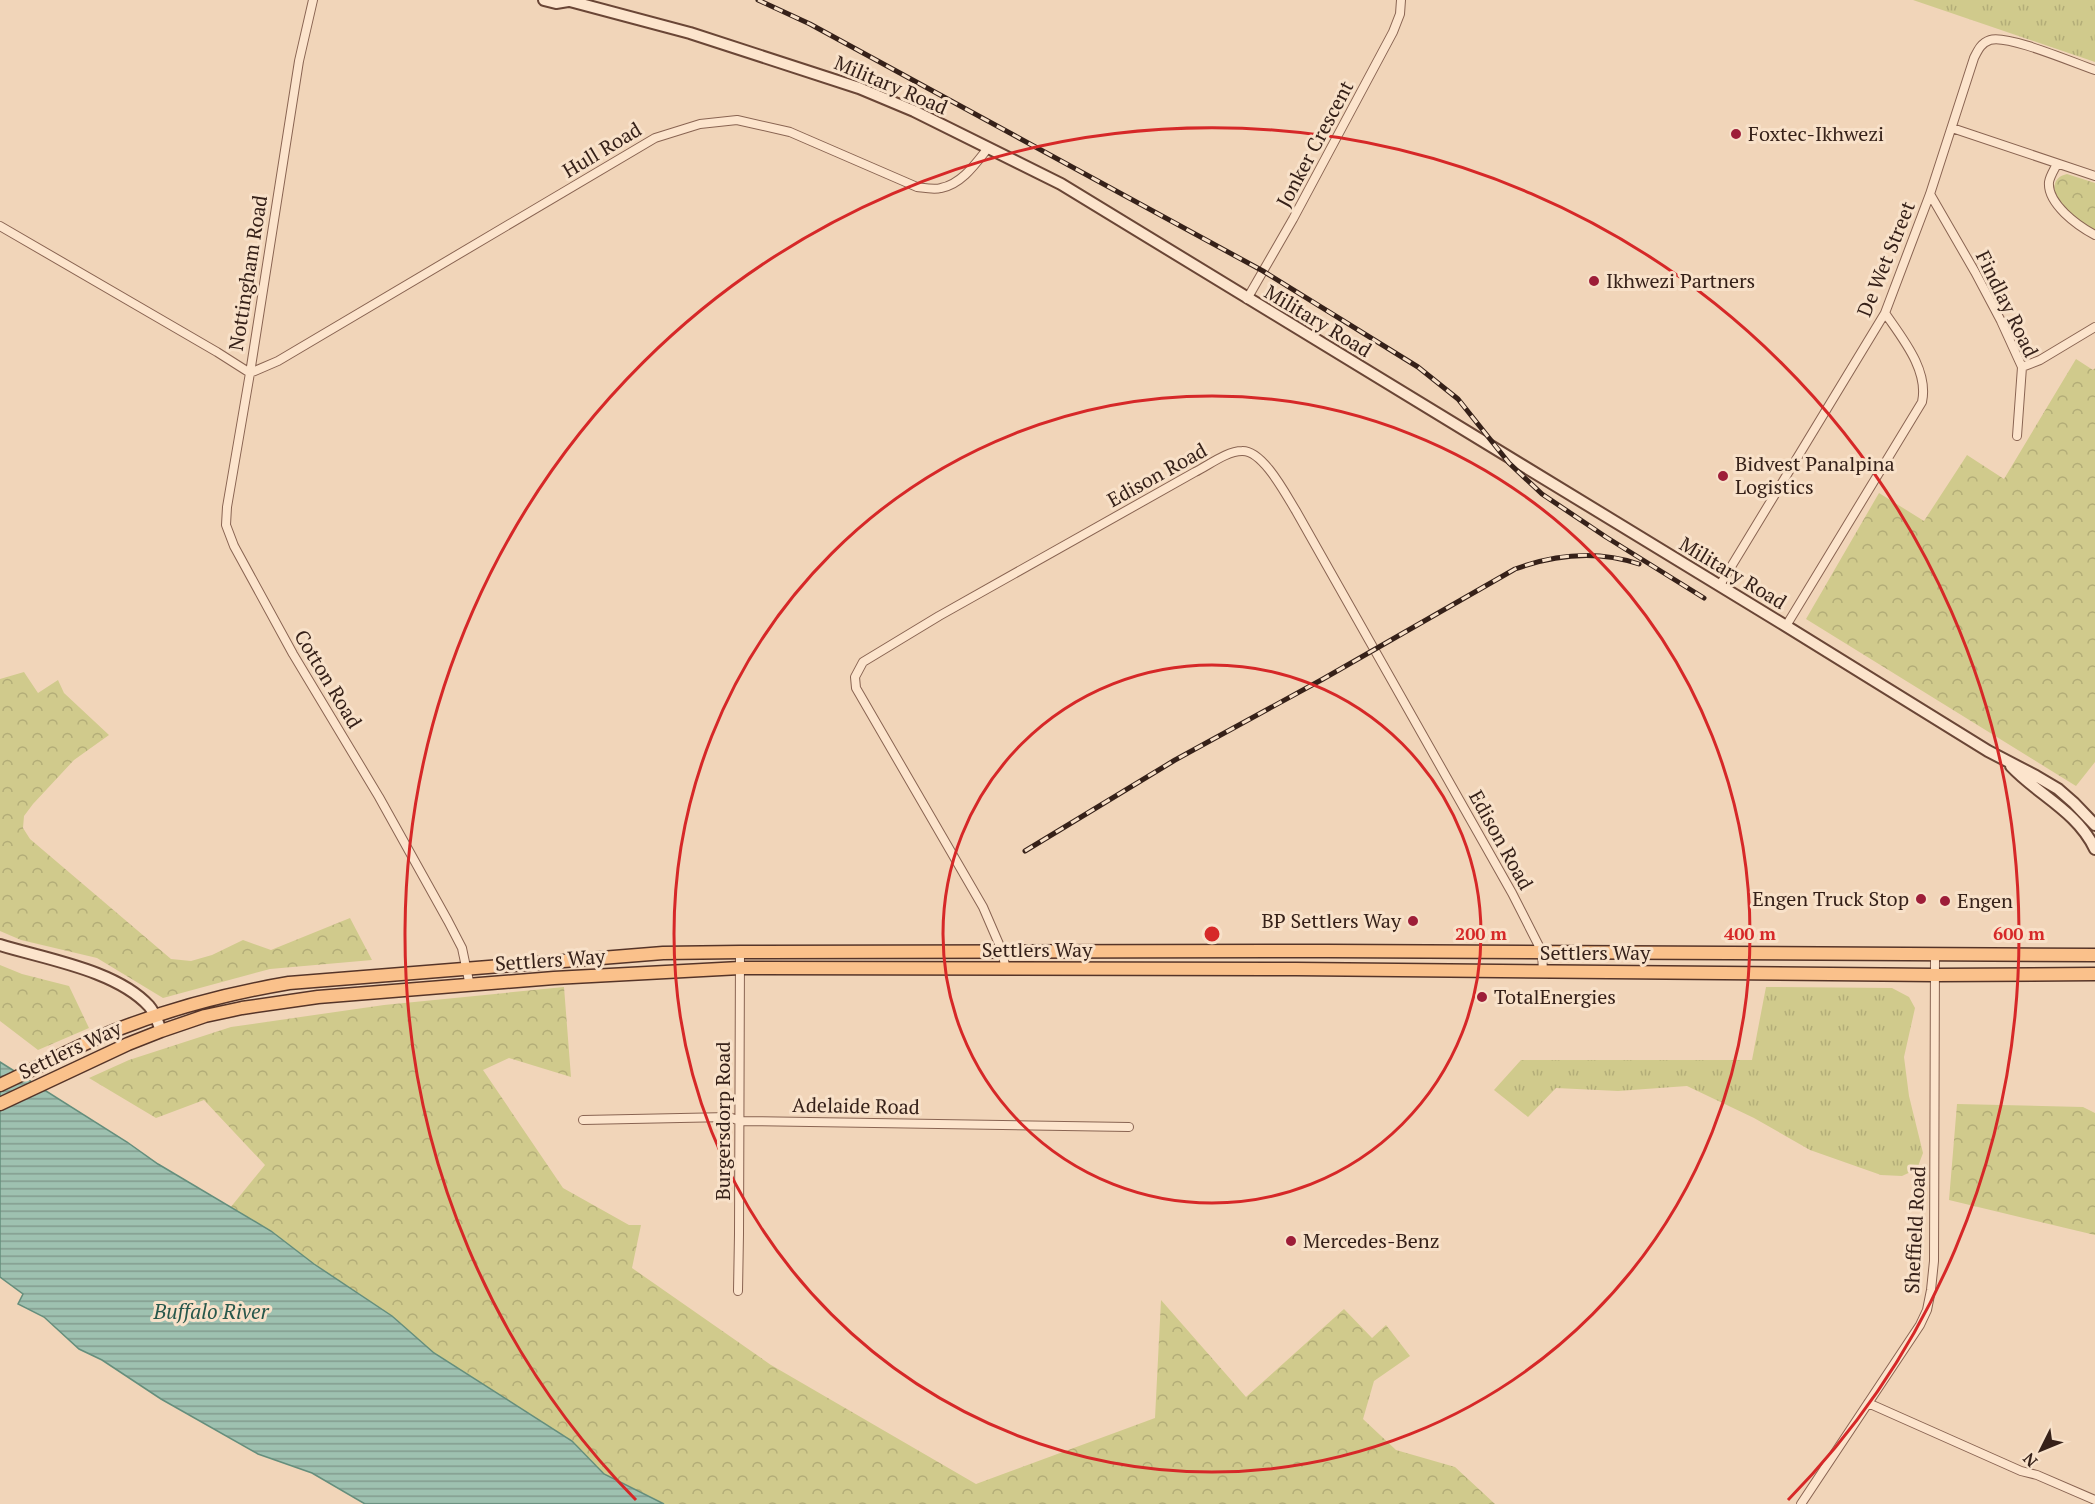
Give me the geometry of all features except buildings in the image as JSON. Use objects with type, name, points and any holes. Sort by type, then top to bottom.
[{"type":"main road","name":"Settlers Way","points":[[0,1085],[117,1030],[156,1016],[200,1002],[280,985],[663,954],[1002,951],[2095,955]]},
{"type":"main road","name":"Settlers Way","points":[[0,1104],[128,1044],[205,1016],[283,1001],[554,978],[740,968],[2095,974]]},
{"type":"street","name":"Nottingham Road","points":[[0,226],[217,351],[250,373],[299,61],[312,0]]},
{"type":"street","name":"Military Road","points":[[544,0],[555,3],[567,1],[700,36],[859,88],[914,111],[1061,184],[1720,585],[1988,752],[2024,768],[2058,789],[2095,825]]},
{"type":"street","name":"Jonker Crescent","points":[[1247,298],[1293,219],[1389,40],[1400,14],[1401,0]]},
{"type":"street","name":"De Wet Street","points":[[1720,585],[1885,313],[1930,194],[1974,58],[1981,46],[1995,39],[2006,40],[2095,70]]},
{"type":"street","name":"Hull Road","points":[[250,373],[278,361],[655,138],[700,124],[737,120],[790,132],[917,188],[940,189],[954,184],[970,170],[988,147]]},
{"type":"street","points":[[1952,128],[2095,176]]},
{"type":"street","points":[[2057,164],[2049,184],[2052,195],[2069,218],[2082,229],[2095,235]]},
{"type":"street","name":"Findlay Road","points":[[1930,194],[1980,282],[2022,368],[2017,436]]},
{"type":"street","points":[[1786,626],[1922,402],[1924,386],[1921,377],[1904,341],[1885,313]]},
{"type":"street","points":[[2022,368],[2040,360],[2095,327]]},
{"type":"street","name":"Cotton Road","points":[[250,373],[227,507],[226,525],[234,546],[293,654],[379,797],[448,921],[462,948],[470,986]]},
{"type":"street","name":"Edison Road","points":[[1006,970],[1002,951],[983,907],[856,688],[856,673],[863,662],[939,616],[1195,472],[1231,454],[1243,451],[1259,457],[1296,511],[1494,860],[1542,952],[1543,972]]},
{"type":"street","name":"Military Road","points":[[2007,761],[2021,776],[2058,803],[2087,835],[2095,849]]},
{"type":"street","points":[[0,945],[104,977],[141,1000],[156,1016],[161,1031]]},
{"type":"street","name":"Burgersdorp Road","points":[[738,1291],[740,952]]},
{"type":"street","name":"Sheffield Road","points":[[1801,1504],[1920,1326],[1927,1310],[1934,1261],[1935,955]]},
{"type":"street","name":"Adelaide Road","points":[[583,1120],[729,1117],[740,1121],[1129,1126]]},
{"type":"street","points":[[1868,1403],[2021,1471],[2037,1475],[2095,1500]]},
{"type":"green space","points":[[1913,0],[2095,0],[2095,62]]},
{"type":"green space","points":[[2067,174],[2095,183],[2095,232],[2070,216],[2057,199],[2054,188],[2057,179]]},
{"type":"green space","points":[[2076,359],[2093,370],[2095,368],[2095,762],[2076,786],[1806,619],[1879,493],[1924,521],[1967,455],[2004,479]]},
{"type":"green space","points":[[24,672],[38,693],[58,680],[64,693],[109,735],[74,760],[33,804],[24,816],[23,828],[30,839],[171,959],[191,961],[212,955],[243,940],[271,950],[350,918],[372,960],[270,969],[163,998],[97,958],[21,940],[0,931],[0,679]]},
{"type":"green space","points":[[0,965],[22,974],[69,986],[89,1028],[38,1050],[0,1021]]},
{"type":"green space","points":[[564,987],[571,1077],[509,1058],[483,1070],[563,1188],[629,1225],[641,1225],[632,1268],[771,1365],[976,1484],[1155,1418],[1161,1300],[1246,1397],[1344,1309],[1372,1338],[1386,1325],[1410,1356],[1374,1381],[1363,1419],[1396,1450],[1455,1467],[1495,1504],[664,1504],[604,1474],[572,1441],[434,1353],[392,1316],[314,1264],[271,1231],[230,1208],[265,1165],[204,1100],[156,1118],[89,1078],[129,1060],[231,1027],[384,1005]]},
{"type":"green space","points":[[1766,987],[1892,988],[1909,997],[1915,1008],[1904,1057],[1909,1096],[1923,1153],[1917,1169],[1902,1176],[1881,1175],[1810,1150],[1754,1118],[1687,1086],[1618,1091],[1556,1088],[1528,1117],[1494,1090],[1521,1060],[1752,1060]]},
{"type":"green space","points":[[1957,1104],[2083,1107],[2095,1113],[2095,1235],[1949,1200]]},
{"type":"water","name":"Buffalo River","points":[[0,1062],[158,1164],[271,1231],[314,1264],[392,1316],[434,1353],[572,1441],[604,1474],[664,1504],[365,1504],[312,1473],[258,1454],[161,1399],[102,1360],[79,1349],[44,1317],[18,1304],[23,1294],[0,1277]]},
{"type":"railway","points":[[758,0],[810,24],[1263,271],[1418,367],[1458,399],[1509,463],[1542,494],[1704,598]]},
{"type":"railway","points":[[1025,851],[1175,760],[1323,679],[1515,569],[1561,557],[1592,555],[1639,564]]},
{"type":"place","name":"Foxtec-Ikhwezi","points":[[1736,134]]},
{"type":"place","name":"Ikhwezi Partners","points":[[1594,281]]},
{"type":"place","name":"Bidvest Panalpina Logistics","points":[[1723,476]]},
{"type":"place","name":"Engen Truck Stop","points":[[1921,899]]},
{"type":"place","name":"Engen","points":[[1945,901]]},
{"type":"place","name":"BP Settlers Way","points":[[1413,921]]},
{"type":"place","name":"TotalEnergies","points":[[1482,997]]},
{"type":"place","name":"Mercedes-Benz","points":[[1291,1241]]}]
